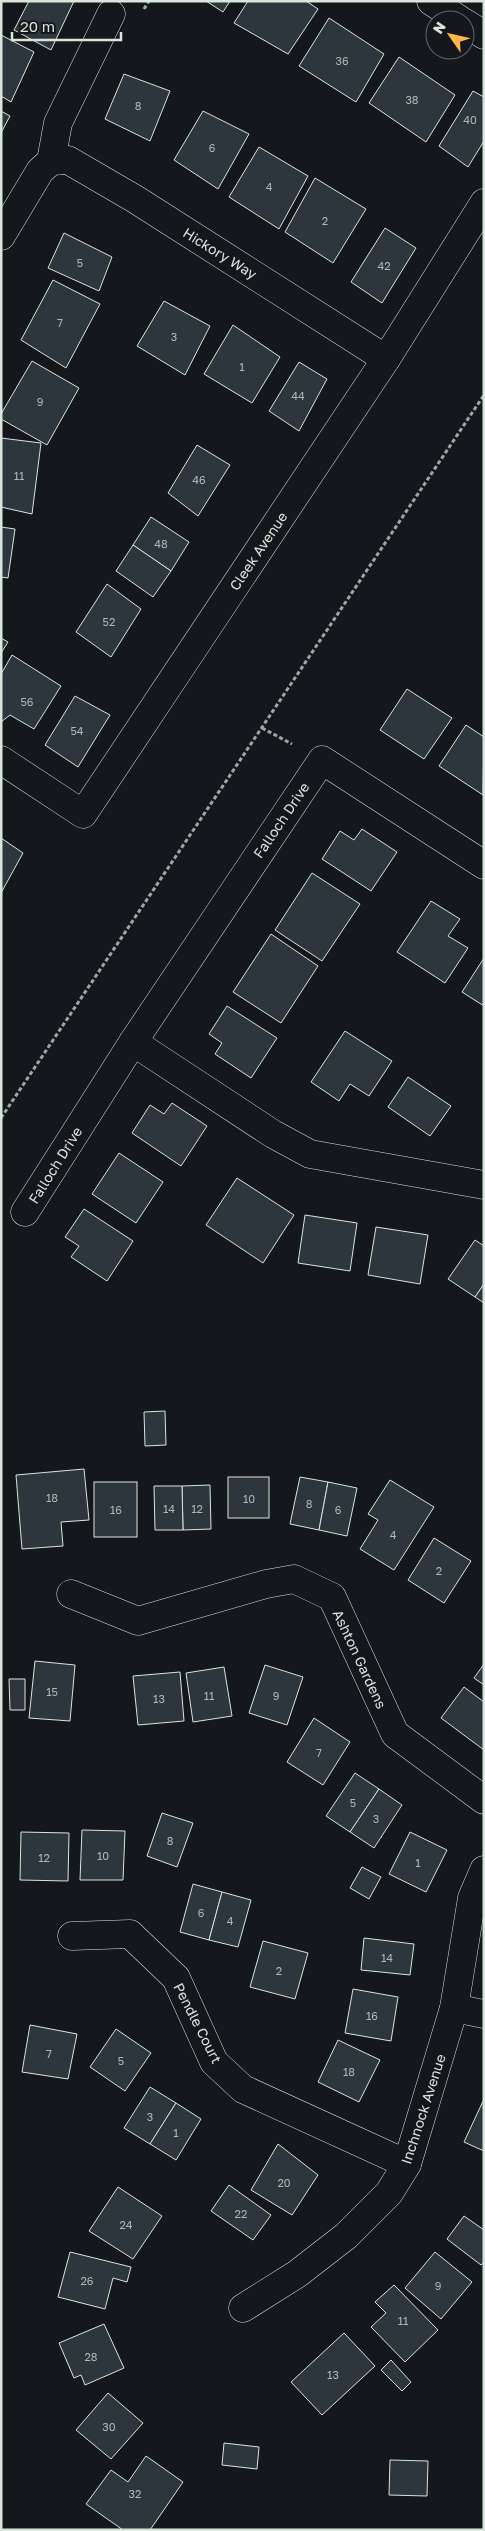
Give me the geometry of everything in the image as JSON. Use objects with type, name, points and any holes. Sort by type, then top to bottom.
[{"type":"street","points":[[430,1],[444,10]]},
{"type":"street","points":[[1,236],[40,171],[51,161],[58,123],[111,14]]},
{"type":"street","name":"Hickory Way","points":[[51,161],[68,160],[135,199],[386,359]]},
{"type":"street","name":"Cleek Avenue","points":[[1,760],[83,814],[386,359],[484,203]]},
{"type":"street","name":"Falloch Drive","points":[[25,1212],[133,1042],[322,760],[484,865]]},
{"type":"street","points":[[133,1042],[273,1134],[310,1154],[484,1185]]},
{"type":"street","name":"Ashton Gardens","points":[[71,1594],[138,1621],[266,1584],[294,1579],[332,1597],[395,1734],[484,1800]]},
{"type":"street","name":"Inchnock Avenue","points":[[243,2308],[298,2274],[346,2236],[389,2193],[408,2164],[454,2008],[472,1898],[484,1870]]},
{"type":"street","name":"Pendle Court","points":[[72,1936],[130,1934],[176,1978],[214,2062],[242,2089],[408,2164]]},
{"type":"street","points":[[454,2008],[484,2014]]},
{"type":"path","points":[[1,1118],[484,395]]},
{"type":"building","points":[[29,1],[74,1],[51,50],[14,30]]},
{"type":"building","points":[[206,1],[230,1],[223,12]]},
{"type":"building","points":[[248,1],[306,1],[318,9],[288,54],[234,23]]},
{"type":"building","points":[[329,18],[384,54],[356,102],[299,66]]},
{"type":"building","points":[[1,35],[34,52],[11,102],[1,96]]},
{"type":"building","points":[[399,57],[455,95],[426,142],[369,103]]},
{"type":"building","points":[[124,74],[170,91],[150,141],[105,119]]},
{"type":"building","points":[[473,91],[484,97],[484,141],[468,167],[439,146]]},
{"type":"building","points":[[1,111],[10,116],[1,133]]},
{"type":"building","points":[[203,111],[249,134],[218,189],[174,160]]},
{"type":"building","points":[[259,147],[308,176],[279,229],[229,197]]},
{"type":"building","points":[[315,178],[366,209],[333,263],[285,232]]},
{"type":"building","points":[[385,228],[416,248],[382,303],[351,282]]},
{"type":"building","points":[[64,233],[112,257],[99,291],[48,268]]},
{"type":"building","points":[[53,280],[100,304],[66,368],[21,340]]},
{"type":"building","points":[[164,301],[210,326],[185,375],[137,346]]},
{"type":"building","points":[[233,325],[280,357],[252,403],[204,374]]},
{"type":"building","points":[[32,361],[79,388],[47,445],[1,419],[1,414]]},
{"type":"building","points":[[299,362],[327,379],[299,431],[269,411]]},
{"type":"building","points":[[1,438],[41,443],[32,514],[1,507]]},
{"type":"building","points":[[197,445],[230,465],[198,516],[168,493]]},
{"type":"building","points":[[151,517],[189,542],[171,571],[133,545]]},
{"type":"building","points":[[1,527],[15,529],[8,578],[1,577]]},
{"type":"building","points":[[133,545],[171,571],[153,597],[116,571]]},
{"type":"building","points":[[107,584],[141,609],[111,657],[76,632]]},
{"type":"building","points":[[1,638],[8,642],[1,653]]},
{"type":"building","points":[[12,655],[61,686],[34,729],[10,715],[1,722],[1,674]]},
{"type":"building","points":[[407,689],[452,718],[424,759],[380,730]]},
{"type":"building","points":[[75,696],[110,715],[78,767],[45,745]]},
{"type":"building","points":[[466,725],[484,737],[483,795],[439,766]]},
{"type":"building","points":[[362,829],[397,852],[371,891],[322,859],[340,831],[354,840]]},
{"type":"building","points":[[1,838],[23,853],[1,893]]},
{"type":"building","points":[[312,873],[360,904],[322,961],[275,930]]},
{"type":"building","points":[[431,901],[460,919],[448,936],[468,948],[445,983],[397,952]]},
{"type":"building","points":[[271,934],[318,966],[281,1023],[233,992]]},
{"type":"building","points":[[484,958],[484,1006],[462,992]]},
{"type":"building","points":[[227,1006],[277,1038],[251,1078],[215,1054],[222,1043],[209,1034]]},
{"type":"building","points":[[345,1031],[392,1061],[369,1096],[350,1084],[339,1101],[311,1082]]},
{"type":"building","points":[[408,1077],[451,1106],[430,1136],[388,1107]]},
{"type":"building","points":[[172,1103],[207,1126],[181,1166],[132,1133],[150,1105],[164,1114]]},
{"type":"building","points":[[119,1153],[163,1182],[136,1223],[92,1194]]},
{"type":"building","points":[[237,1178],[294,1215],[263,1263],[206,1225]]},
{"type":"building","points":[[84,1209],[133,1241],[107,1281],[71,1257],[79,1246],[65,1237]]},
{"type":"building","points":[[305,1215],[357,1223],[350,1271],[298,1263]]},
{"type":"building","points":[[376,1227],[428,1235],[420,1284],[368,1275]]},
{"type":"building","points":[[475,1240],[484,1246],[484,1284],[475,1297],[448,1279]]},
{"type":"building","points":[[484,1284],[484,1303],[475,1297]]},
{"type":"building","points":[[165,1411],[166,1445],[145,1446],[144,1412]]},
{"type":"building","points":[[84,1469],[89,1520],[61,1522],[63,1546],[22,1549],[16,1475]]},
{"type":"building","points":[[228,1477],[269,1477],[269,1518],[228,1518]]},
{"type":"building","points":[[300,1477],[328,1482],[319,1530],[290,1524]]},
{"type":"building","points":[[390,1480],[434,1507],[394,1570],[360,1549],[378,1520],[368,1514]]},
{"type":"building","points":[[94,1482],[137,1482],[137,1537],[94,1537]]},
{"type":"building","points":[[328,1482],[357,1488],[347,1536],[319,1530]]},
{"type":"building","points":[[210,1485],[211,1529],[183,1530],[182,1486]]},
{"type":"building","points":[[154,1486],[182,1486],[183,1530],[155,1530]]},
{"type":"building","points":[[434,1538],[471,1561],[444,1603],[408,1580]]},
{"type":"building","points":[[35,1661],[75,1665],[70,1721],[29,1718]]},
{"type":"building","points":[[484,1664],[484,1685],[474,1678]]},
{"type":"building","points":[[265,1665],[303,1677],[287,1725],[249,1713]]},
{"type":"building","points":[[224,1667],[232,1716],[193,1722],[186,1673]]},
{"type":"building","points":[[180,1672],[184,1721],[138,1725],[133,1676]]},
{"type":"building","points":[[9,1679],[25,1679],[25,1710],[10,1710]]},
{"type":"building","points":[[464,1687],[484,1702],[484,1750],[441,1718]]},
{"type":"building","points":[[314,1718],[350,1742],[323,1785],[287,1762]]},
{"type":"building","points":[[355,1773],[379,1789],[350,1832],[326,1816]]},
{"type":"building","points":[[379,1789],[402,1805],[374,1848],[350,1832]]},
{"type":"building","points":[[162,1813],[193,1823],[177,1867],[147,1856]]},
{"type":"building","points":[[82,1830],[125,1831],[123,1880],[80,1880]]},
{"type":"building","points":[[21,1832],[69,1833],[68,1881],[20,1880]]},
{"type":"building","points":[[410,1832],[447,1850],[426,1892],[389,1874]]},
{"type":"building","points":[[362,1867],[381,1877],[369,1899],[350,1888]]},
{"type":"building","points":[[193,1884],[222,1892],[209,1940],[180,1932]]},
{"type":"building","points":[[222,1892],[251,1900],[238,1947],[209,1940]]},
{"type":"building","points":[[364,1938],[414,1944],[410,1975],[361,1970]]},
{"type":"building","points":[[263,1941],[308,1953],[295,1999],[250,1987]]},
{"type":"building","points":[[353,1989],[398,1997],[391,2041],[345,2033]]},
{"type":"building","points":[[30,2025],[77,2034],[68,2079],[22,2072]]},
{"type":"building","points":[[116,2029],[151,2053],[125,2091],[90,2067]]},
{"type":"building","points":[[338,2040],[380,2060],[359,2102],[318,2082]]},
{"type":"building","points":[[150,2087],[176,2103],[150,2144],[124,2128]]},
{"type":"building","points":[[484,2099],[484,2151],[464,2142]]},
{"type":"building","points":[[176,2103],[201,2119],[176,2160],[150,2144]]},
{"type":"building","points":[[278,2144],[318,2175],[292,2215],[251,2190]]},
{"type":"building","points":[[229,2185],[271,2215],[253,2240],[211,2211]]},
{"type":"building","points":[[118,2187],[162,2216],[133,2259],[89,2231]]},
{"type":"building","points":[[464,2216],[484,2230],[484,2262],[481,2265],[447,2239]]},
{"type":"building","points":[[70,2252],[131,2267],[127,2282],[113,2278],[105,2309],[58,2297]]},
{"type":"building","points":[[435,2252],[472,2282],[441,2319],[405,2288]]},
{"type":"building","points":[[394,2285],[438,2330],[405,2362],[371,2327],[386,2313],[375,2302]]},
{"type":"building","points":[[104,2324],[124,2368],[85,2385],[81,2375],[74,2378],[59,2343]]},
{"type":"building","points":[[344,2333],[375,2366],[322,2415],[291,2382]]},
{"type":"building","points":[[391,2360],[411,2382],[402,2391],[381,2370]]},
{"type":"building","points":[[108,2393],[143,2423],[111,2459],[76,2430]]},
{"type":"building","points":[[224,2443],[259,2447],[257,2469],[222,2465]]},
{"type":"building","points":[[146,2456],[183,2482],[150,2530],[123,2530],[86,2504],[111,2470],[128,2482]]},
{"type":"building","points":[[390,2460],[428,2461],[427,2496],[389,2495]]}]
